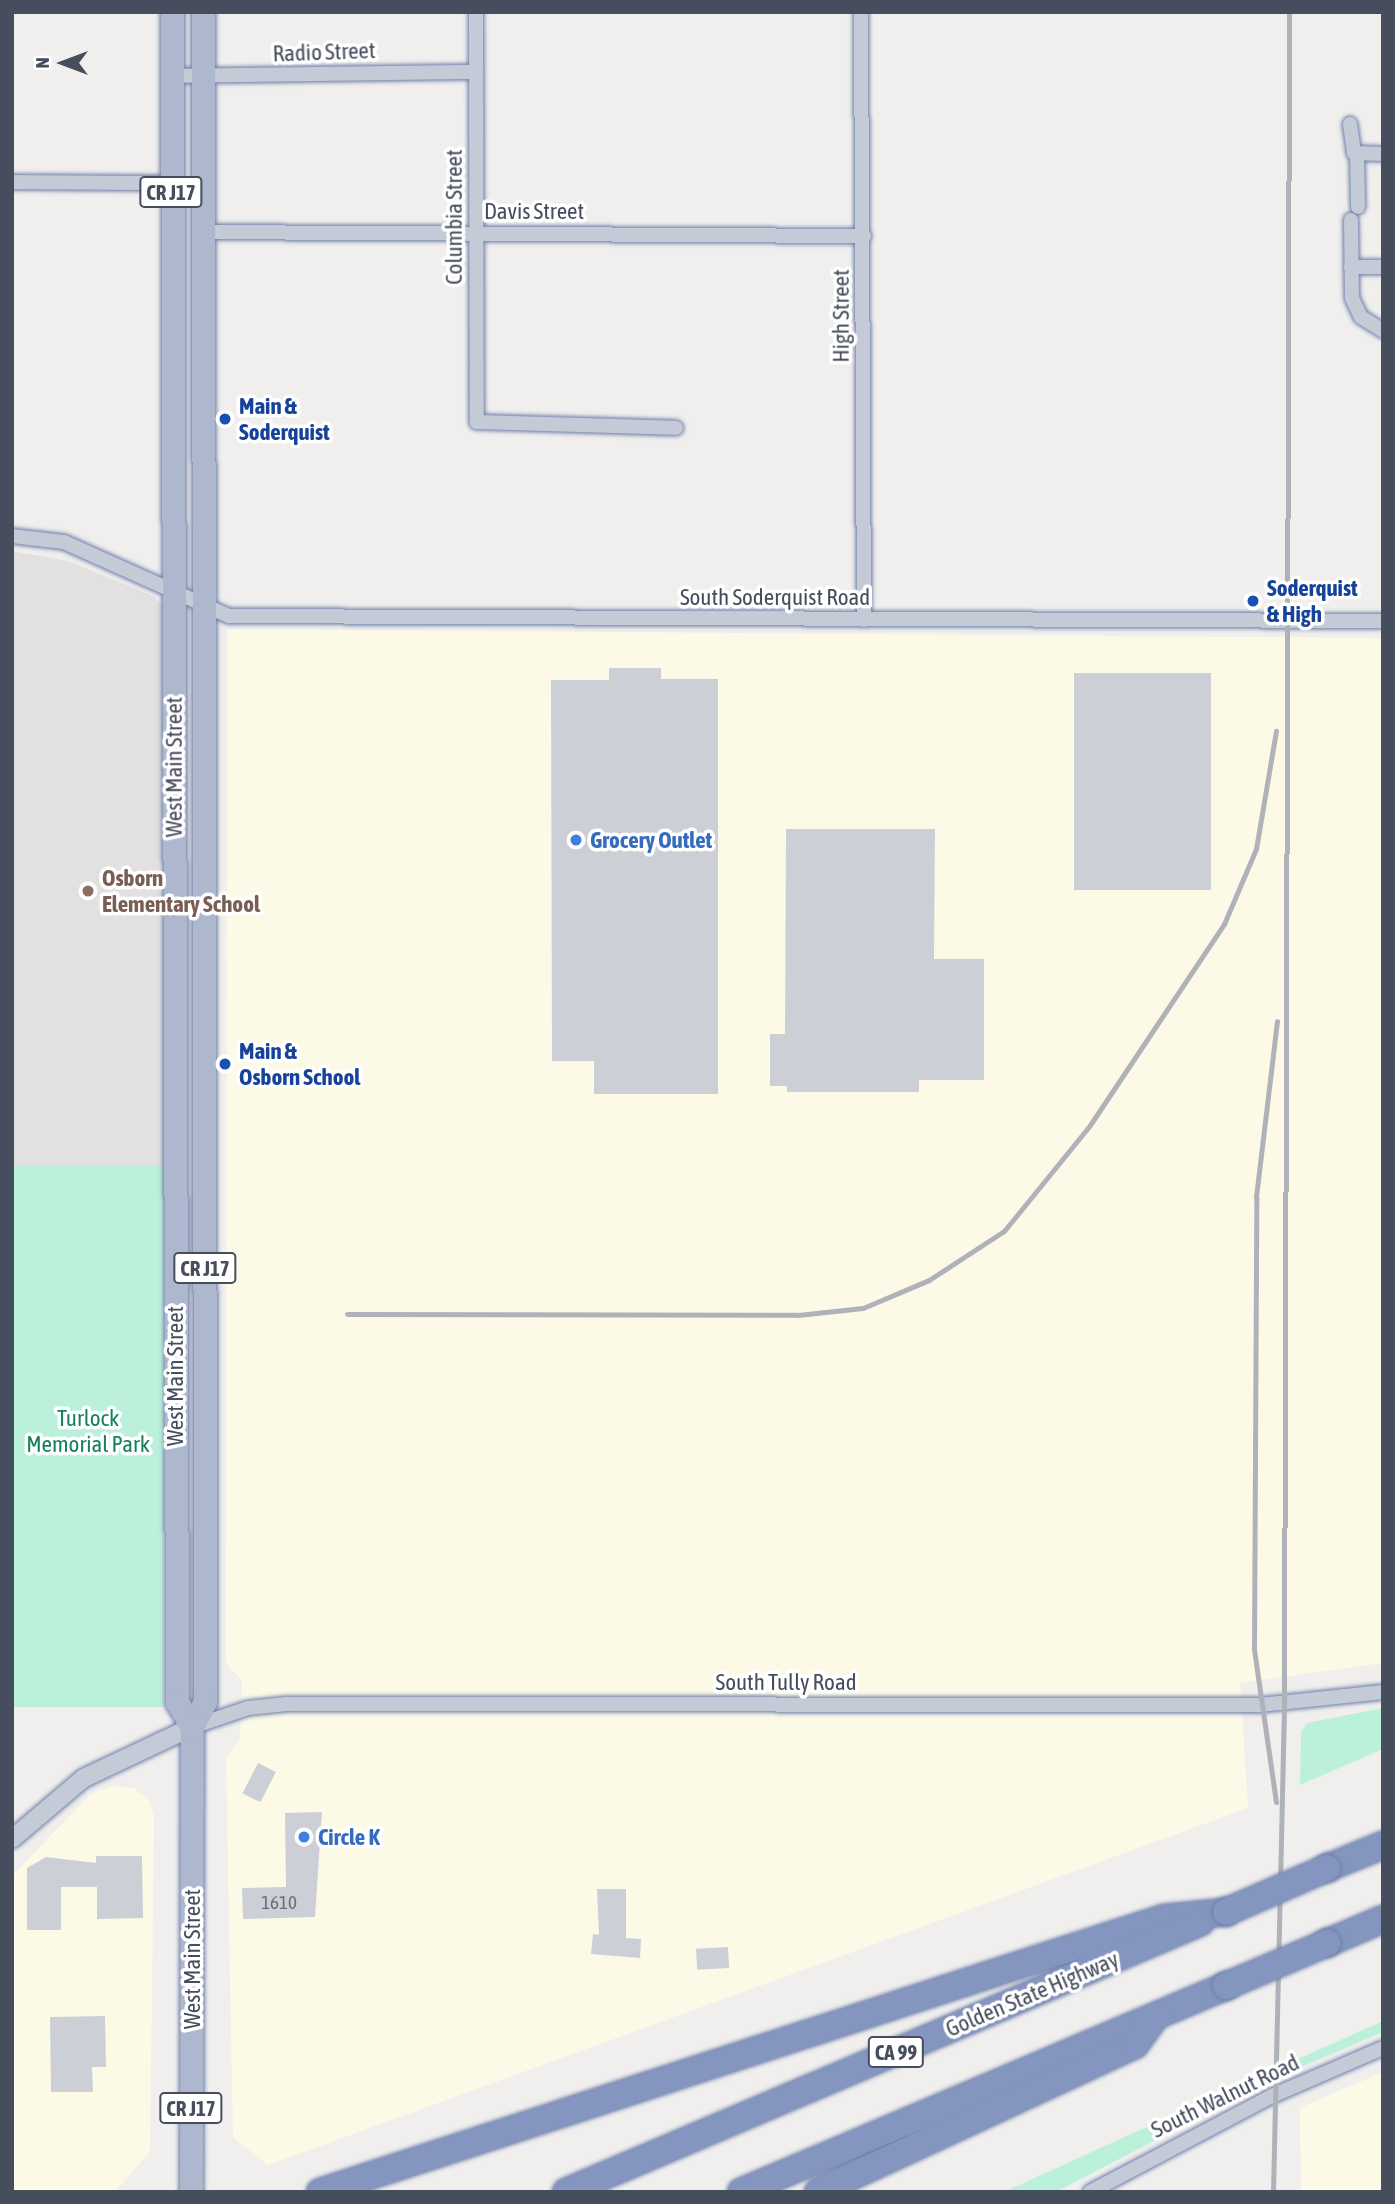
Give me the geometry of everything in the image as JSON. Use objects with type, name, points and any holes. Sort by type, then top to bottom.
[{"type":"highway","name":"Golden State Highway","points":[[566,2192],[1383,1844]]},
{"type":"highway","points":[[320,2192],[1164,1918],[1226,1912]]},
{"type":"highway","points":[[741,2192],[1383,1919]]},
{"type":"highway","points":[[818,2192],[1135,2045],[1156,2016]]},
{"type":"main road","name":"West Main Street","points":[[172,12],[177,1702],[192,1727]]},
{"type":"main road","name":"West Main Street","points":[[191,2192],[192,1727],[205,1694],[203,12]]},
{"type":"street","name":"Columbia Street","points":[[476,12],[477,422],[676,428]]},
{"type":"street","name":"High Street","points":[[862,12],[864,620]]},
{"type":"street","name":"Radio Street","points":[[172,76],[477,72]]},
{"type":"street","points":[[1350,124],[1351,149],[1357,154],[1383,154]]},
{"type":"street","points":[[1357,154],[1351,267],[1354,305],[1367,323],[1383,331]]},
{"type":"street","points":[[12,182],[171,183]]},
{"type":"street","name":"Davis Street","points":[[203,232],[864,236]]},
{"type":"street","points":[[1351,267],[1383,267]]},
{"type":"street","name":"South Soderquist Road","points":[[12,536],[64,542],[229,616],[1383,621]]},
{"type":"street","name":"South Tully Road","points":[[192,1727],[248,1708],[287,1704],[1248,1705],[1383,1692]]},
{"type":"street","points":[[12,1839],[84,1778],[192,1727]]},
{"type":"street","name":"South Walnut Road","points":[[1090,2192],[1272,2096],[1383,2048]]},
{"type":"shaded area","name":"Osborn Elementary School","points":[[12,551],[68,561],[153,596],[163,606],[164,1165],[12,1165]]},
{"type":"shaded area","points":[[227,629],[1383,638],[1383,1663],[1240,1683],[1248,1808],[268,2165],[233,2137],[226,1758],[240,1738],[242,1681],[226,1663]]},
{"type":"shaded area","points":[[112,1786],[133,1788],[149,1799],[154,1817],[150,2151],[115,2192],[12,2192],[12,1876],[91,1794]]},
{"type":"shaded area","points":[[1383,2072],[1383,2192],[1301,2192],[1300,2108]]},
{"type":"green space","name":"Turlock Memorial Park","points":[[12,1165],[164,1165],[164,1707],[12,1707]]},
{"type":"green space","points":[[1383,1708],[1383,1749],[1300,1785],[1301,1733],[1307,1723]]},
{"type":"green space","points":[[1383,2021],[1383,2032],[1299,2068],[1298,2059]]},
{"type":"green space","points":[[1252,2079],[1252,2090],[1056,2192],[1004,2192]]},
{"type":"building","points":[[609,668],[661,668],[661,679],[718,679],[718,1094],[594,1094],[594,1061],[552,1061],[551,680],[609,680]]},
{"type":"building","points":[[1074,673],[1211,673],[1211,890],[1074,890]]},
{"type":"building","points":[[786,829],[935,829],[934,959],[984,959],[984,1080],[919,1080],[919,1092],[787,1092],[787,1086],[770,1086],[770,1034],[785,1034]]},
{"type":"building","points":[[258,1763],[276,1772],[260,1802],[243,1793]]},
{"type":"building","points":[[322,1812],[315,1917],[243,1919],[242,1888],[286,1887],[285,1813]]},
{"type":"building","points":[[96,1856],[142,1856],[143,1918],[97,1919],[97,1887],[61,1887],[61,1930],[27,1930],[27,1868],[46,1857],[96,1863]]},
{"type":"building","points":[[597,1889],[626,1889],[626,1938],[641,1939],[640,1958],[591,1954],[593,1934],[599,1935]]},
{"type":"building","points":[[728,1947],[729,1968],[697,1970],[696,1949]]},
{"type":"building","points":[[105,2016],[106,2067],[92,2067],[93,2092],[51,2092],[50,2017]]},
{"type":"railway","points":[[1273,2192],[1284,1703],[1289,12]]},
{"type":"railway","points":[[347,1314],[798,1315],[863,1308],[929,1280],[1004,1231],[1090,1125],[1224,924],[1256,849],[1276,731]]},
{"type":"railway","points":[[1276,1802],[1254,1649],[1256,1197],[1277,1021]]},
{"type":"place","name":"Main & Soderquist","points":[[225,419]]},
{"type":"place","name":"Soderquist & High","points":[[1253,601]]},
{"type":"place","name":"Grocery Outlet","points":[[576,840]]},
{"type":"place","name":"Osborn Elementary School","points":[[88,891]]},
{"type":"place","name":"Main & Osborn School","points":[[225,1064]]},
{"type":"place","name":"Circle K","points":[[304,1837]]}]
